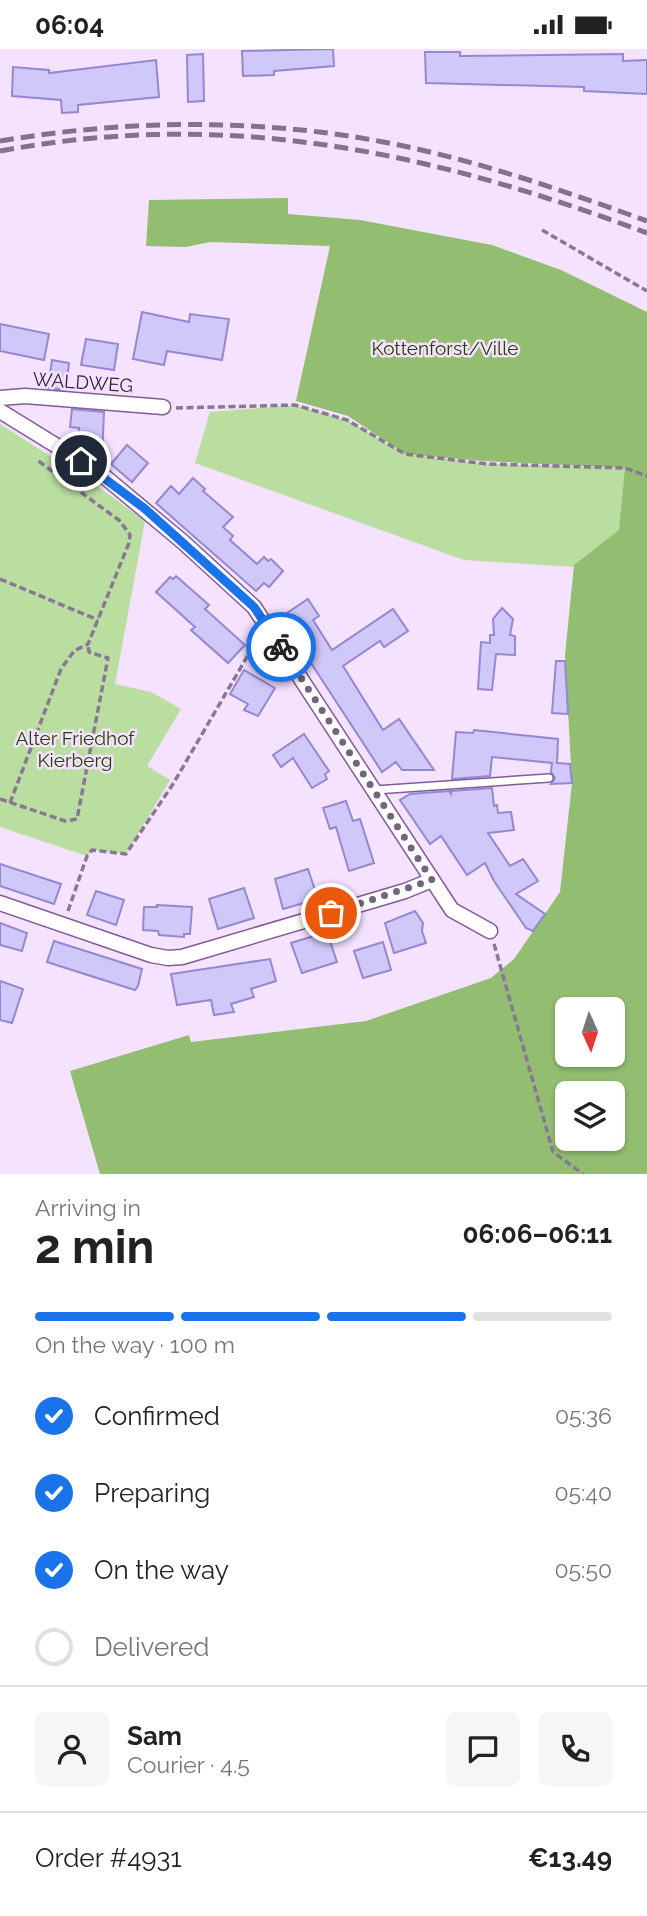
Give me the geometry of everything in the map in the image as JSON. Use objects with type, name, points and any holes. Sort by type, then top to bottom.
[{"type":"street","name":"WALDWEG","points":[[0,398],[25,396],[163,407]]},
{"type":"street","points":[[0,411],[99,472],[183,542],[254,607],[452,910],[490,931]]},
{"type":"street","points":[[0,903],[151,955],[175,957],[405,891],[432,880]]},
{"type":"lane","points":[[374,790],[549,778]]},
{"type":"path","points":[[542,230],[647,291]]},
{"type":"path","points":[[163,407],[295,405],[347,420],[405,454],[488,464],[625,468],[647,476]]},
{"type":"path","points":[[0,799],[65,821],[77,819],[108,658],[89,652],[88,644],[130,535],[120,521],[37,460]]},
{"type":"path","points":[[0,579],[98,620]]},
{"type":"path","points":[[64,926],[87,856],[92,850],[126,854],[173,784],[267,625]]},
{"type":"path","points":[[10,803],[61,669],[74,652],[88,644]]},
{"type":"path","points":[[490,931],[553,1151],[583,1174]]},
{"type":"green space","name":"Kottenforst/Ville","points":[[288,198],[288,214],[360,220],[492,245],[561,270],[647,312],[647,1174],[100,1174],[70,1071],[189,1035],[191,1042],[366,1021],[491,978],[514,959],[560,892],[572,783],[565,655],[574,565],[619,530],[625,468],[405,454],[348,416],[296,401],[330,246],[210,242],[186,247],[146,246],[149,200]]},
{"type":"green space","points":[[295,405],[347,420],[405,454],[490,464],[625,468],[620,532],[574,567],[464,560],[195,463],[210,412]]},
{"type":"green space","name":"Alter Friedhof Kierberg","points":[[0,424],[97,486],[145,521],[115,684],[151,692],[181,709],[147,766],[170,780],[126,854],[92,850],[87,856],[0,827]]},
{"type":"building","points":[[333,49],[334,66],[274,71],[274,75],[243,76],[242,51]]},
{"type":"building","points":[[425,52],[460,52],[460,56],[623,54],[623,61],[647,60],[647,94],[584,91],[584,87],[426,83]]},
{"type":"building","points":[[203,54],[204,101],[188,102],[187,55]]},
{"type":"building","points":[[156,60],[159,97],[78,105],[78,112],[62,113],[61,100],[12,96],[13,67],[49,70],[49,73]]},
{"type":"building","points":[[142,312],[189,322],[190,314],[229,319],[222,360],[167,351],[164,365],[133,359]]},
{"type":"building","points":[[0,324],[49,334],[44,360],[0,351]]},
{"type":"building","points":[[86,339],[118,344],[114,370],[81,365]]},
{"type":"building","points":[[52,360],[69,363],[66,390],[48,388]]},
{"type":"building","points":[[72,409],[104,412],[102,456],[78,441],[79,428],[70,427]]},
{"type":"building","points":[[127,445],[148,463],[132,482],[111,464]]},
{"type":"building","points":[[193,478],[205,489],[203,491],[233,517],[223,527],[233,536],[230,540],[257,564],[264,557],[268,561],[271,559],[283,571],[269,587],[264,583],[256,591],[156,503],[171,486],[179,494]]},
{"type":"building","points":[[176,576],[209,605],[205,609],[245,645],[228,663],[191,630],[195,627],[156,592],[170,577],[173,579]]},
{"type":"building","points":[[308,599],[319,616],[313,620],[332,650],[393,609],[408,631],[384,647],[380,641],[343,666],[383,730],[399,719],[434,770],[402,770],[396,762],[382,772],[281,617]]},
{"type":"building","points":[[502,608],[513,619],[510,635],[515,636],[515,655],[496,654],[492,690],[478,689],[481,642],[490,643],[490,635],[494,635],[493,619]]},
{"type":"building","points":[[556,661],[565,661],[568,714],[552,713]]},
{"type":"building","points":[[244,670],[275,688],[258,716],[244,710],[248,704],[230,694]]},
{"type":"building","points":[[474,730],[558,739],[557,763],[570,764],[572,783],[551,784],[555,778],[551,772],[552,763],[492,757],[490,776],[452,779],[456,732],[473,733]]},
{"type":"building","points":[[304,734],[329,771],[325,774],[327,779],[312,788],[293,758],[281,767],[273,755]]},
{"type":"building","points":[[492,788],[494,806],[497,805],[498,813],[511,812],[514,830],[488,833],[510,866],[523,859],[538,881],[516,894],[545,914],[533,931],[526,928],[485,863],[467,875],[441,836],[430,844],[400,800],[410,794],[449,791],[451,794],[451,791]]},
{"type":"building","points":[[346,801],[353,821],[360,819],[374,863],[349,871],[336,827],[330,829],[323,808]]},
{"type":"building","points":[[0,864],[61,884],[54,904],[0,886]]},
{"type":"building","points":[[308,869],[318,899],[283,909],[275,879]]},
{"type":"building","points":[[244,888],[254,918],[218,929],[209,899]]},
{"type":"building","points":[[96,891],[124,900],[116,925],[87,915]]},
{"type":"building","points":[[144,907],[192,907],[190,934],[184,934],[184,937],[159,935],[158,931],[143,930]]},
{"type":"building","points":[[415,911],[423,923],[422,931],[426,943],[394,953],[385,923]]},
{"type":"building","points":[[0,923],[27,933],[22,951],[0,945]]},
{"type":"building","points":[[327,932],[337,962],[302,973],[291,943]]},
{"type":"building","points":[[54,941],[142,969],[138,986],[135,990],[47,962]]},
{"type":"building","points":[[383,942],[391,970],[363,978],[354,951]]},
{"type":"building","points":[[270,959],[276,981],[251,989],[254,997],[231,1004],[234,1012],[214,1015],[211,1000],[177,1005],[171,974]]},
{"type":"building","points":[[0,981],[23,989],[12,1023],[0,1020]]},
{"type":"railway","points":[[0,141],[51,133],[155,125],[311,131],[413,148],[472,163],[647,221]]},
{"type":"railway","points":[[0,151],[85,139],[168,134],[249,137],[329,145],[408,160],[487,180],[567,204],[647,233]]},
{"type":"way so far","points":[[281,647],[432,880],[331,913]]},
{"type":"route","points":[[81,461],[144,508],[254,607],[281,647]]}]
